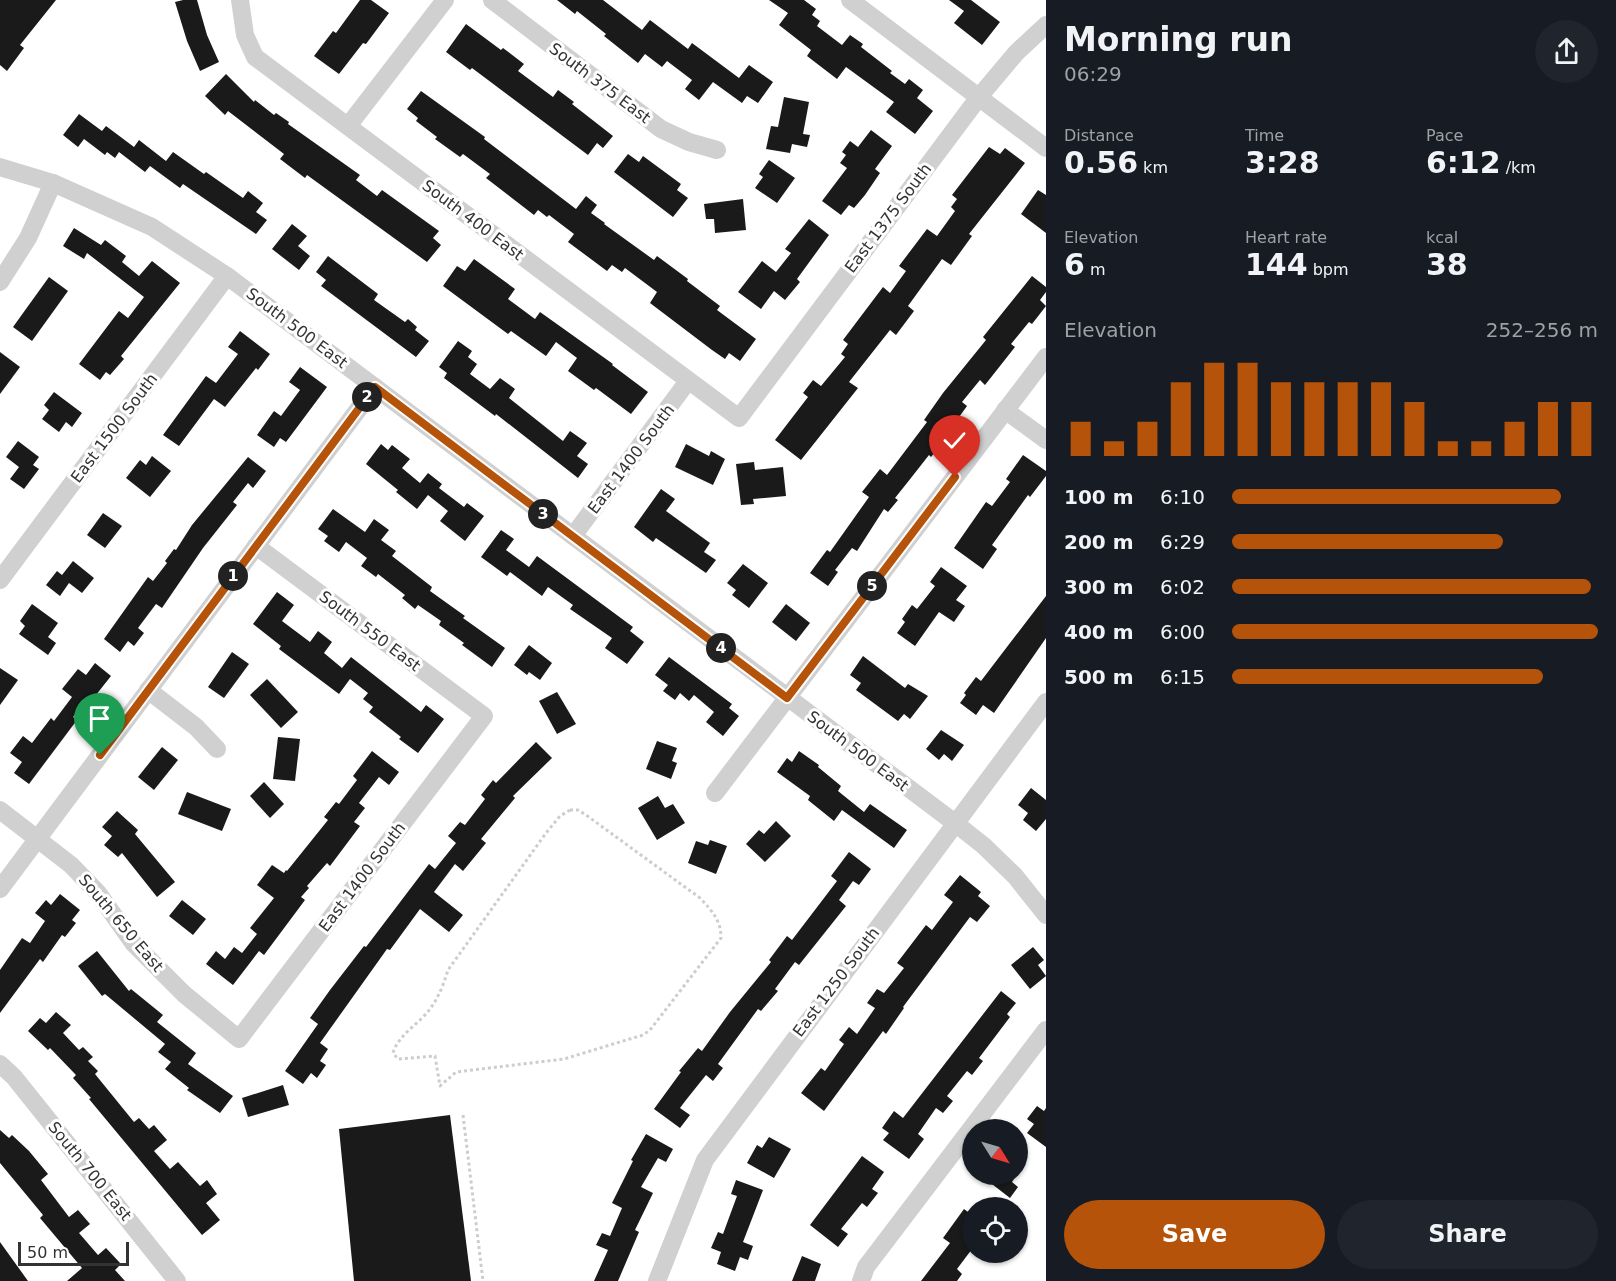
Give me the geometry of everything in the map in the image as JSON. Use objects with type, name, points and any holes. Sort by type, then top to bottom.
[{"type":"street","name":"South 400 East","points":[[240,0],[245,35],[255,57],[739,418]]},
{"type":"street","points":[[348,126],[445,0]]},
{"type":"street","name":"South 375 East","points":[[492,0],[661,129],[689,142],[717,150]]},
{"type":"street","points":[[850,0],[1046,148]]},
{"type":"street","name":"East 1375 South","points":[[739,418],[979,97],[1017,52],[1046,26]]},
{"type":"street","name":"South 500 East","points":[[0,167],[53,183],[152,227],[227,276],[955,823],[984,846],[1015,876],[1046,915]]},
{"type":"street","points":[[0,282],[28,238],[53,183]]},
{"type":"street","name":"East 1500 South","points":[[0,580],[227,276]]},
{"type":"street","points":[[716,793],[1046,357]]},
{"type":"street","name":"East 1400 South","points":[[573,536],[688,381]]},
{"type":"street","points":[[0,889],[375,387]]},
{"type":"street","points":[[1005,410],[1046,440]]},
{"type":"street","name":"South 550 East","points":[[256,546],[484,716]]},
{"type":"street","points":[[148,690],[196,727],[217,749]]},
{"type":"street","name":"East 1250 South","points":[[657,1281],[705,1160],[1046,702]]},
{"type":"street","name":"East 1400 South","points":[[240,1039],[484,716]]},
{"type":"street","name":"South 650 East","points":[[0,810],[71,865],[98,893],[135,944],[184,994],[240,1039]]},
{"type":"street","points":[[861,1281],[866,1267],[1046,1030]]},
{"type":"street","name":"South 700 East","points":[[0,1064],[14,1077],[177,1281]]},
{"type":"path","points":[[570,810],[578,810],[586,815],[700,898],[714,913],[721,926],[721,938],[644,1035],[564,1059],[456,1072],[440,1086],[435,1056],[398,1059],[393,1053],[396,1045],[430,1009],[441,991],[448,970],[546,832],[560,816],[570,810]]},
{"type":"path","points":[[463,1115],[483,1281]]},
{"type":"building","points":[[0,0],[56,0],[20,45],[24,48],[7,71],[0,65]]},
{"type":"building","points":[[197,0],[207,35],[219,62],[200,71],[187,41],[175,2]]},
{"type":"building","points":[[360,0],[371,0],[389,13],[366,44],[363,43],[339,74],[314,56],[333,31],[336,33]]},
{"type":"building","points":[[557,0],[603,0],[642,30],[650,20],[688,49],[692,43],[739,78],[749,65],[773,82],[758,103],[747,96],[742,103],[713,82],[699,100],[685,89],[692,80],[667,61],[662,67],[645,54],[638,63],[577,11],[575,14]]},
{"type":"building","points":[[769,0],[804,0],[816,9],[812,15],[820,21],[817,26],[842,45],[850,35],[863,44],[861,47],[892,71],[890,73],[905,84],[909,79],[923,90],[917,98],[933,111],[915,134],[886,112],[894,102],[846,67],[837,79],[807,56],[811,50],[779,25],[788,13]]},
{"type":"building","points":[[949,0],[971,0],[1000,22],[982,45],[954,23],[964,11]]},
{"type":"building","points":[[466,24],[524,64],[518,71],[553,97],[558,90],[613,136],[603,148],[597,143],[588,155],[472,68],[470,70],[446,52]]},
{"type":"building","points":[[226,74],[254,102],[255,100],[274,115],[276,113],[360,175],[356,180],[377,196],[382,190],[439,231],[433,238],[441,245],[427,262],[307,175],[305,178],[280,159],[284,154],[228,111],[225,115],[205,96]]},
{"type":"building","points":[[421,91],[485,137],[484,139],[576,209],[586,196],[597,205],[591,213],[604,224],[654,260],[657,256],[720,306],[717,310],[756,339],[740,361],[729,353],[725,359],[712,350],[650,303],[657,292],[625,268],[622,272],[612,265],[607,271],[568,242],[574,234],[549,215],[547,217],[538,210],[534,215],[486,178],[490,174],[463,154],[460,157],[435,139],[437,137],[416,121],[418,118],[407,109]]},
{"type":"building","points":[[784,97],[809,102],[803,134],[810,135],[807,147],[792,144],[790,153],[766,149],[771,126],[778,127]]},
{"type":"building","points":[[79,114],[102,131],[106,126],[134,147],[139,140],[166,161],[173,152],[243,198],[248,191],[263,203],[256,212],[267,220],[256,234],[183,184],[180,188],[150,166],[145,172],[119,152],[115,158],[107,152],[105,155],[84,139],[78,147],[63,135]]},
{"type":"building","points":[[871,130],[892,146],[875,169],[880,173],[865,195],[854,208],[849,205],[841,215],[822,201],[847,168],[840,163],[846,155],[842,152],[850,141],[858,147]]},
{"type":"building","points":[[989,147],[1000,154],[1005,148],[1025,163],[969,234],[972,236],[951,265],[942,259],[908,306],[914,311],[896,335],[890,330],[849,382],[858,388],[801,460],[775,440],[808,397],[803,393],[813,380],[821,386],[845,357],[841,354],[848,344],[843,340],[883,287],[890,293],[906,271],[899,266],[927,229],[937,236],[955,211],[951,207],[957,199],[952,195]]},
{"type":"building","points":[[628,154],[639,162],[643,156],[681,184],[677,190],[688,198],[673,217],[614,172]]},
{"type":"building","points":[[769,160],[795,178],[777,203],[755,188],[763,177],[759,174]]},
{"type":"building","points":[[1038,190],[1046,195],[1046,233],[1021,214]]},
{"type":"building","points":[[743,199],[746,230],[715,233],[714,219],[706,219],[704,204]]},
{"type":"building","points":[[809,219],[829,235],[797,279],[800,282],[785,300],[774,291],[761,309],[738,292],[762,261],[776,272],[791,253],[785,249]]},
{"type":"building","points":[[292,224],[307,236],[298,246],[310,256],[299,270],[272,249]]},
{"type":"building","points":[[74,228],[101,245],[105,240],[126,256],[122,262],[139,276],[152,261],[180,283],[121,356],[124,359],[110,375],[106,372],[100,380],[79,364],[119,311],[128,318],[144,297],[87,253],[84,259],[63,246]]},
{"type":"building","points":[[328,256],[378,294],[374,300],[405,322],[408,319],[417,327],[415,330],[429,341],[416,357],[321,286],[326,280],[316,272]]},
{"type":"building","points":[[474,259],[515,289],[508,299],[535,319],[540,312],[648,392],[631,414],[568,371],[577,358],[556,342],[546,356],[511,331],[508,334],[443,286],[457,266],[465,271]]},
{"type":"building","points":[[1032,276],[1046,287],[1046,292],[1040,300],[1046,306],[1032,324],[1029,322],[1011,344],[1015,347],[985,385],[980,380],[962,402],[967,406],[940,446],[931,457],[929,455],[895,498],[898,500],[888,512],[884,509],[857,551],[852,548],[835,570],[838,572],[828,586],[810,573],[827,550],[830,552],[869,497],[862,492],[880,469],[887,475],[927,422],[924,420],[943,393],[986,340],[983,337]]},
{"type":"building","points":[[49,277],[68,291],[32,341],[13,327]]},
{"type":"building","points":[[240,331],[270,354],[225,407],[214,399],[179,446],[163,435],[206,376],[216,383],[238,354],[228,347]]},
{"type":"building","points":[[458,341],[472,351],[468,357],[477,364],[470,374],[490,389],[500,378],[515,389],[509,398],[563,441],[570,431],[587,443],[577,456],[588,464],[578,478],[496,414],[495,416],[444,378],[447,373],[439,367]]},
{"type":"building","points":[[0,352],[20,367],[0,394]]},
{"type":"building","points":[[300,367],[327,387],[286,442],[280,438],[274,447],[257,435],[274,411],[281,416],[300,390],[289,382]]},
{"type":"building","points":[[54,392],[82,413],[72,427],[66,422],[59,432],[42,419],[49,410],[44,405]]},
{"type":"building","points":[[18,441],[39,457],[33,465],[39,469],[24,489],[10,479],[19,467],[6,457]]},
{"type":"building","points":[[381,444],[388,450],[392,445],[410,459],[402,468],[420,483],[428,473],[442,484],[439,488],[464,507],[467,503],[484,516],[465,541],[440,521],[448,511],[428,495],[417,509],[366,464]]},
{"type":"building","points":[[686,444],[709,456],[711,451],[725,459],[713,485],[675,467]]},
{"type":"building","points":[[1023,455],[1046,471],[1046,476],[1030,497],[1028,495],[992,545],[997,549],[983,569],[954,548],[986,502],[992,506],[1010,482],[1006,479]]},
{"type":"building","points":[[152,456],[171,471],[150,497],[126,478],[140,460],[146,465]]},
{"type":"building","points":[[248,457],[266,471],[253,488],[248,483],[233,502],[237,505],[203,548],[162,608],[156,604],[138,628],[144,633],[134,646],[128,641],[120,652],[104,639],[148,577],[153,581],[192,525]]},
{"type":"building","points":[[754,462],[755,470],[783,467],[786,496],[753,499],[754,504],[741,505],[736,464]]},
{"type":"building","points":[[661,489],[675,499],[666,511],[710,543],[704,552],[716,560],[706,573],[656,538],[653,542],[634,527]]},
{"type":"building","points":[[333,509],[365,532],[374,519],[389,530],[381,540],[396,551],[392,556],[432,587],[430,591],[465,616],[463,618],[505,648],[492,667],[439,625],[441,621],[418,605],[415,609],[402,598],[405,595],[378,574],[376,577],[361,566],[367,558],[346,542],[339,552],[324,541],[328,536],[318,529]]},
{"type":"building","points":[[103,513],[122,526],[105,548],[87,535]]},
{"type":"building","points":[[501,530],[514,539],[506,550],[529,567],[537,556],[633,627],[630,631],[644,642],[627,664],[605,648],[612,638],[570,609],[573,605],[548,587],[542,596],[510,572],[507,576],[481,557]]},
{"type":"building","points":[[73,561],[94,578],[82,593],[69,583],[60,596],[46,585],[57,571],[62,575]]},
{"type":"building","points":[[743,564],[768,583],[749,608],[732,595],[736,590],[727,583]]},
{"type":"building","points":[[941,567],[967,586],[956,600],[965,606],[954,622],[939,612],[915,646],[897,633],[905,622],[902,619],[912,605],[917,609],[935,586],[930,582]]},
{"type":"building","points":[[277,592],[294,605],[282,621],[310,642],[318,631],[332,642],[324,653],[342,668],[351,657],[421,712],[426,705],[444,719],[418,753],[369,712],[373,707],[363,699],[368,693],[350,679],[339,694],[279,649],[281,646],[253,624]]},
{"type":"building","points":[[1046,596],[1046,638],[994,713],[983,705],[976,715],[960,703],[966,695],[964,693],[976,677],[981,681]]},
{"type":"building","points":[[32,604],[58,623],[48,637],[56,643],[48,655],[19,634],[25,626],[20,621]]},
{"type":"building","points":[[786,604],[810,623],[796,641],[772,622]]},
{"type":"building","points":[[529,645],[552,663],[540,680],[529,672],[527,675],[514,665]]},
{"type":"building","points":[[232,652],[249,664],[224,698],[208,687]]},
{"type":"building","points":[[863,656],[905,688],[908,684],[928,696],[910,719],[904,714],[898,721],[856,690],[861,683],[850,675]]},
{"type":"building","points":[[669,657],[732,704],[729,708],[739,716],[723,736],[706,722],[714,712],[694,695],[689,701],[680,693],[675,700],[663,691],[668,685],[655,675]]},
{"type":"building","points":[[95,663],[111,676],[92,700],[89,698],[73,717],[77,720],[29,784],[14,773],[22,762],[10,753],[23,736],[32,743],[51,718],[54,721],[72,697],[62,689],[78,669],[86,675]]},
{"type":"building","points":[[0,668],[18,680],[0,705]]},
{"type":"building","points":[[267,679],[298,712],[281,728],[250,695]]},
{"type":"building","points":[[557,692],[576,724],[557,734],[539,701]]},
{"type":"building","points":[[941,730],[964,745],[952,761],[944,754],[939,760],[926,749]]},
{"type":"building","points":[[278,737],[300,739],[295,781],[273,779]]},
{"type":"building","points":[[657,741],[677,748],[672,761],[677,763],[671,779],[646,769]]},
{"type":"building","points":[[536,742],[552,758],[513,796],[515,798],[481,839],[486,843],[463,871],[455,864],[434,892],[463,915],[449,932],[420,909],[390,950],[387,949],[320,1043],[328,1049],[320,1061],[326,1065],[317,1078],[311,1073],[303,1084],[285,1071],[318,1024],[310,1018],[429,864],[435,869],[456,843],[448,836],[460,822],[465,825],[485,799],[481,795],[493,780],[496,783]]},
{"type":"building","points":[[162,747],[178,760],[154,790],[138,777]]},
{"type":"building","points":[[372,751],[399,772],[389,785],[379,777],[359,803],[365,808],[354,822],[360,826],[330,866],[327,863],[307,886],[309,888],[301,897],[305,900],[264,955],[259,951],[233,985],[206,964],[216,951],[225,959],[234,947],[242,953],[257,934],[250,928],[274,898],[257,885],[272,865],[284,873],[287,871],[328,820],[324,817],[336,802],[339,804],[357,780],[353,776]]},
{"type":"building","points":[[799,751],[819,765],[818,767],[841,786],[838,791],[864,812],[870,804],[907,830],[894,848],[842,810],[834,821],[808,800],[810,796],[777,772],[787,758],[792,762]]},
{"type":"building","points":[[264,782],[284,804],[270,818],[250,796]]},
{"type":"building","points":[[1031,788],[1046,800],[1046,819],[1036,831],[1023,820],[1028,813],[1018,805]]},
{"type":"building","points":[[187,792],[231,809],[222,831],[178,814]]},
{"type":"building","points":[[658,796],[665,808],[673,804],[685,823],[657,840],[638,808]]},
{"type":"building","points":[[117,811],[138,830],[135,834],[175,882],[157,897],[122,853],[118,857],[104,845],[112,836],[102,827]]},
{"type":"building","points":[[776,821],[791,836],[765,862],[746,844],[759,830],[764,834]]},
{"type":"building","points":[[710,840],[727,846],[716,874],[688,863],[696,841],[708,845]]},
{"type":"building","points":[[849,852],[871,869],[859,885],[853,881],[839,900],[846,906],[799,965],[795,962],[775,989],[778,991],[761,1011],[758,1009],[718,1064],[723,1068],[713,1081],[706,1075],[680,1108],[690,1115],[680,1128],[654,1109],[681,1072],[679,1071],[698,1048],[702,1051],[771,962],[769,960],[787,936],[792,940],[837,881],[831,876]]},
{"type":"building","points":[[960,875],[981,892],[978,896],[990,906],[977,922],[970,917],[903,1007],[886,1034],[883,1031],[824,1111],[801,1093],[821,1068],[825,1071],[844,1044],[839,1040],[849,1027],[857,1034],[875,1008],[867,1003],[877,989],[884,993],[904,968],[897,963],[926,925],[932,930],[953,902],[944,895]]},
{"type":"building","points":[[60,894],[80,910],[72,920],[76,923],[65,937],[62,935],[43,962],[40,959],[0,1013],[0,970],[22,938],[30,943],[45,921],[35,913],[46,900],[51,905]]},
{"type":"building","points":[[182,900],[206,919],[193,935],[169,916]]},
{"type":"building","points":[[1033,947],[1044,960],[1038,965],[1046,976],[1030,989],[1011,965]]},
{"type":"building","points":[[97,951],[129,991],[131,989],[163,1015],[157,1022],[196,1053],[188,1064],[233,1096],[220,1113],[187,1090],[189,1088],[165,1069],[171,1062],[158,1052],[165,1044],[105,994],[102,996],[78,966]]},
{"type":"building","points":[[1001,991],[1016,1003],[1007,1014],[1010,1017],[979,1058],[983,1061],[972,1075],[967,1071],[947,1096],[953,1101],[943,1113],[936,1108],[918,1134],[924,1139],[909,1159],[883,1140],[889,1133],[882,1128],[894,1111],[903,1118]]},
{"type":"building","points":[[56,1012],[71,1025],[63,1033],[79,1050],[83,1047],[93,1057],[88,1061],[98,1071],[95,1074],[134,1122],[139,1118],[149,1129],[154,1125],[167,1140],[154,1151],[170,1169],[178,1162],[200,1186],[207,1180],[217,1194],[206,1203],[220,1220],[202,1235],[89,1099],[91,1098],[73,1078],[76,1075],[50,1048],[48,1050],[28,1031],[40,1018],[46,1023]]},
{"type":"building","points":[[283,1085],[289,1105],[248,1117],[242,1098]]},
{"type":"building","points":[[1037,1106],[1044,1111],[1046,1108],[1046,1147],[1028,1134],[1034,1124],[1027,1119]]},
{"type":"building","points":[[450,1115],[471,1281],[354,1281],[339,1129]]},
{"type":"building","points":[[0,1130],[9,1138],[12,1135],[48,1174],[41,1180],[69,1217],[78,1210],[90,1224],[79,1233],[98,1255],[106,1248],[121,1264],[115,1270],[125,1281],[67,1281],[82,1268],[40,1218],[43,1215],[0,1163]]},
{"type":"building","points":[[646,1134],[673,1149],[666,1162],[658,1158],[641,1187],[653,1193],[635,1230],[639,1232],[618,1281],[594,1281],[608,1250],[596,1245],[602,1233],[610,1236],[622,1208],[612,1203],[633,1161],[631,1160]]},
{"type":"building","points":[[769,1137],[791,1149],[774,1178],[747,1163],[757,1145],[762,1148]]},
{"type":"building","points":[[862,1156],[884,1172],[872,1189],[878,1193],[867,1207],[862,1203],[841,1229],[848,1234],[838,1247],[810,1225]]},
{"type":"building","points":[[736,1180],[763,1190],[743,1242],[753,1246],[748,1260],[740,1257],[735,1271],[717,1264],[721,1252],[711,1248],[718,1232],[723,1234],[737,1196],[731,1194]]},
{"type":"building","points":[[993,1185],[1016,1185],[1018,1187],[1009,1197]]},
{"type":"building","points":[[962,1212],[962,1262],[957,1269],[962,1274],[957,1281],[921,1281],[950,1243],[943,1238]]},
{"type":"building","points":[[0,1242],[28,1281],[0,1281]]},
{"type":"building","points":[[802,1256],[821,1264],[815,1281],[792,1281]]},
{"type":"route","points":[[100,755],[375,387],[787,698],[955,477]]}]
